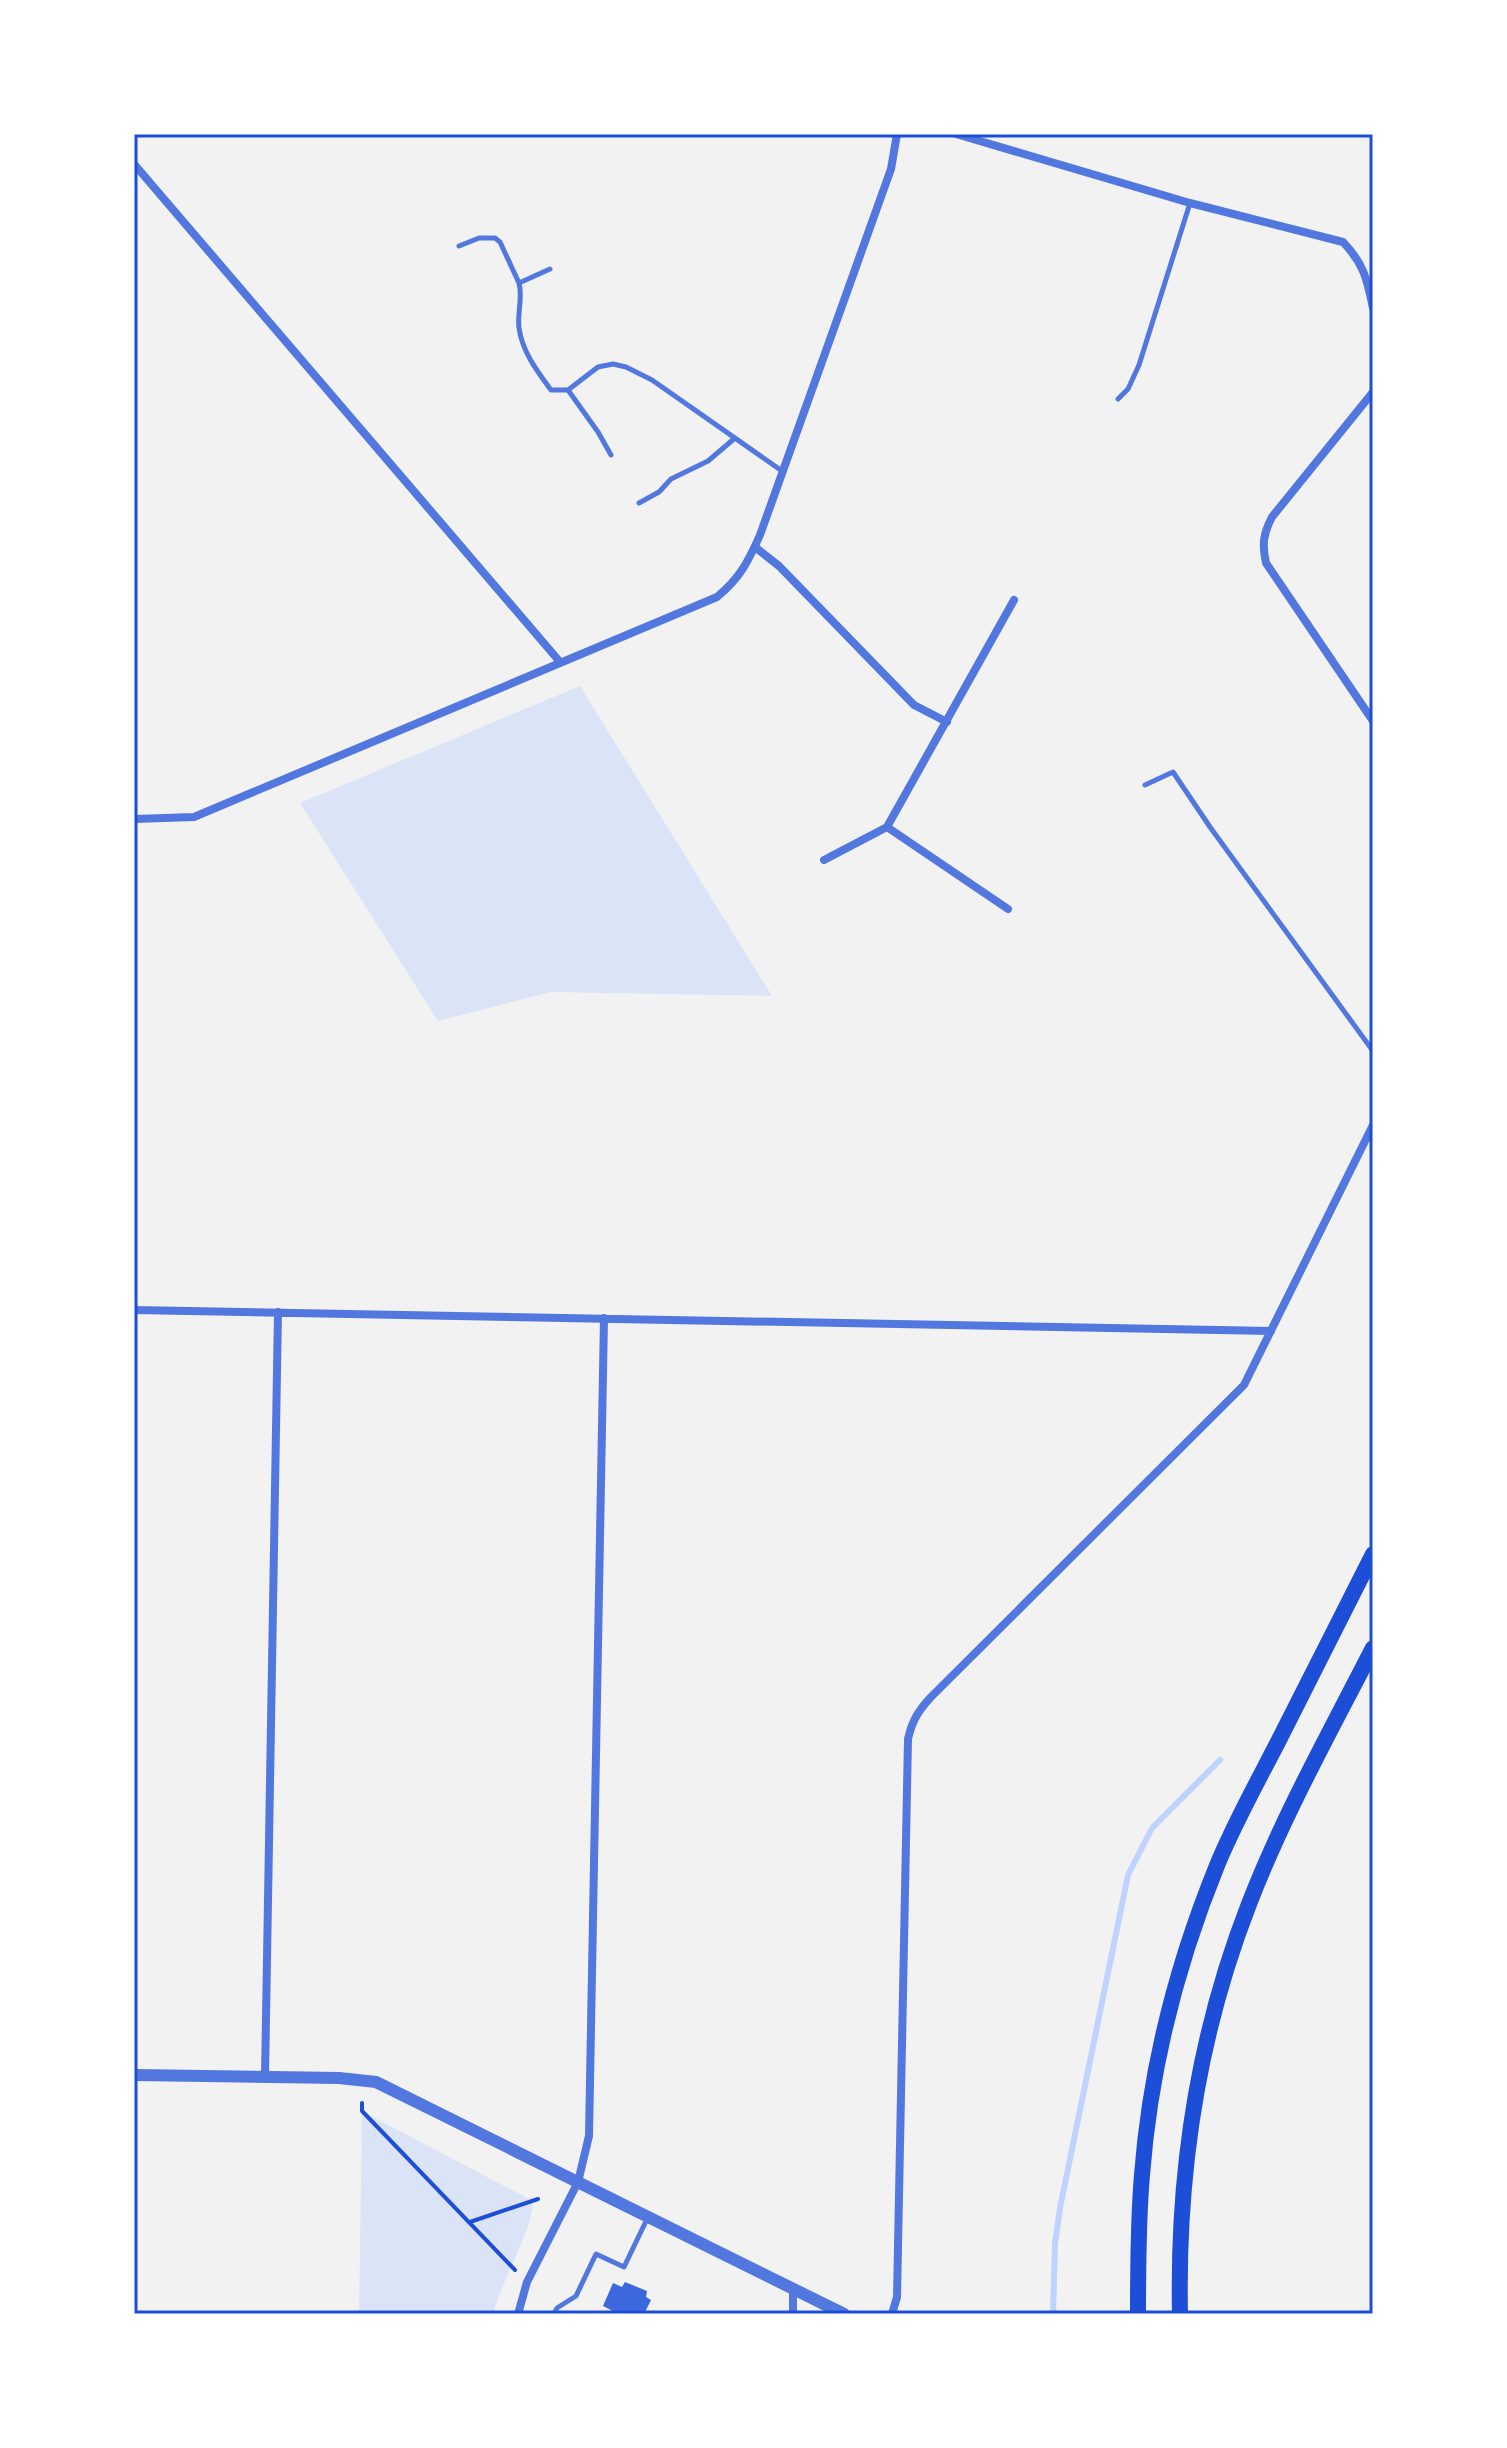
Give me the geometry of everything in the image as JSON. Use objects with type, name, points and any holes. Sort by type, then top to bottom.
[{"type":"highway","points":[[1138,2314],[1142,2172],[1155,2078],[1184,1959],[1233,1829],[1373,1554]]},
{"type":"highway","points":[[1180,2314],[1179,2252],[1188,2151],[1201,2064],[1223,1977],[1250,1901],[1291,1810],[1373,1648]]},
{"type":"street","points":[[134,819],[194,817],[717,597],[732,585],[755,547],[783,472],[891,169],[897,134]]},
{"type":"street","points":[[956,134],[1190,203],[1343,242],[1360,260],[1373,308]]},
{"type":"street","points":[[134,164],[560,662]]},
{"type":"street","points":[[1373,392],[1272,517],[1264,533],[1262,548],[1266,563],[1373,721]]},
{"type":"street","points":[[755,547],[779,566],[914,705],[947,722]]},
{"type":"street","points":[[824,860],[887,827],[1014,600]]},
{"type":"street","points":[[887,827],[1008,909]]},
{"type":"street","points":[[892,2314],[897,2297],[908,1739],[911,1724],[931,1697],[1244,1385],[1373,1125]]},
{"type":"street","points":[[134,1310],[1271,1331]]},
{"type":"street","points":[[265,2077],[278,1312]]},
{"type":"street","points":[[518,2314],[527,2282],[578,2182],[589,2136],[604,1318]]},
{"type":"street","points":[[134,2075],[339,2078],[376,2082],[844,2314]]},
{"type":"street","points":[[793,2288],[793,2314]]},
{"type":"lane","points":[[1118,399],[1128,389],[1139,365],[1190,203]]},
{"type":"lane","points":[[459,246],[479,238],[495,238],[500,242],[521,291],[519,328],[529,359],[551,390],[568,390],[598,367],[613,364],[626,367],[652,380],[783,472]]},
{"type":"lane","points":[[519,283],[550,269]]},
{"type":"lane","points":[[568,390],[611,455]]},
{"type":"lane","points":[[639,503],[659,492],[671,479],[708,461],[735,438]]},
{"type":"lane","points":[[1145,785],[1173,772],[1373,1051]]},
{"type":"lane","points":[[556,2311],[576,2296],[596,2254],[624,2267],[648,2216]]},
{"type":"path","points":[[362,2103],[362,2111],[515,2270]]},
{"type":"path","points":[[470,2222],[538,2199]]},
{"type":"shaded area","points":[[580,686],[772,996],[551,992],[438,1021],[300,803]]},
{"type":"shaded area","points":[[362,2111],[533,2201],[528,2227],[493,2314],[359,2314]]},
{"type":"building","points":[[625,2282],[647,2291],[646,2297],[651,2300],[644,2314],[612,2314],[603,2306],[613,2283],[622,2287]]},
{"type":"waterway","points":[[1053,2314],[1055,2244],[1060,2208],[1128,1875],[1152,1828],[1220,1760]]}]
